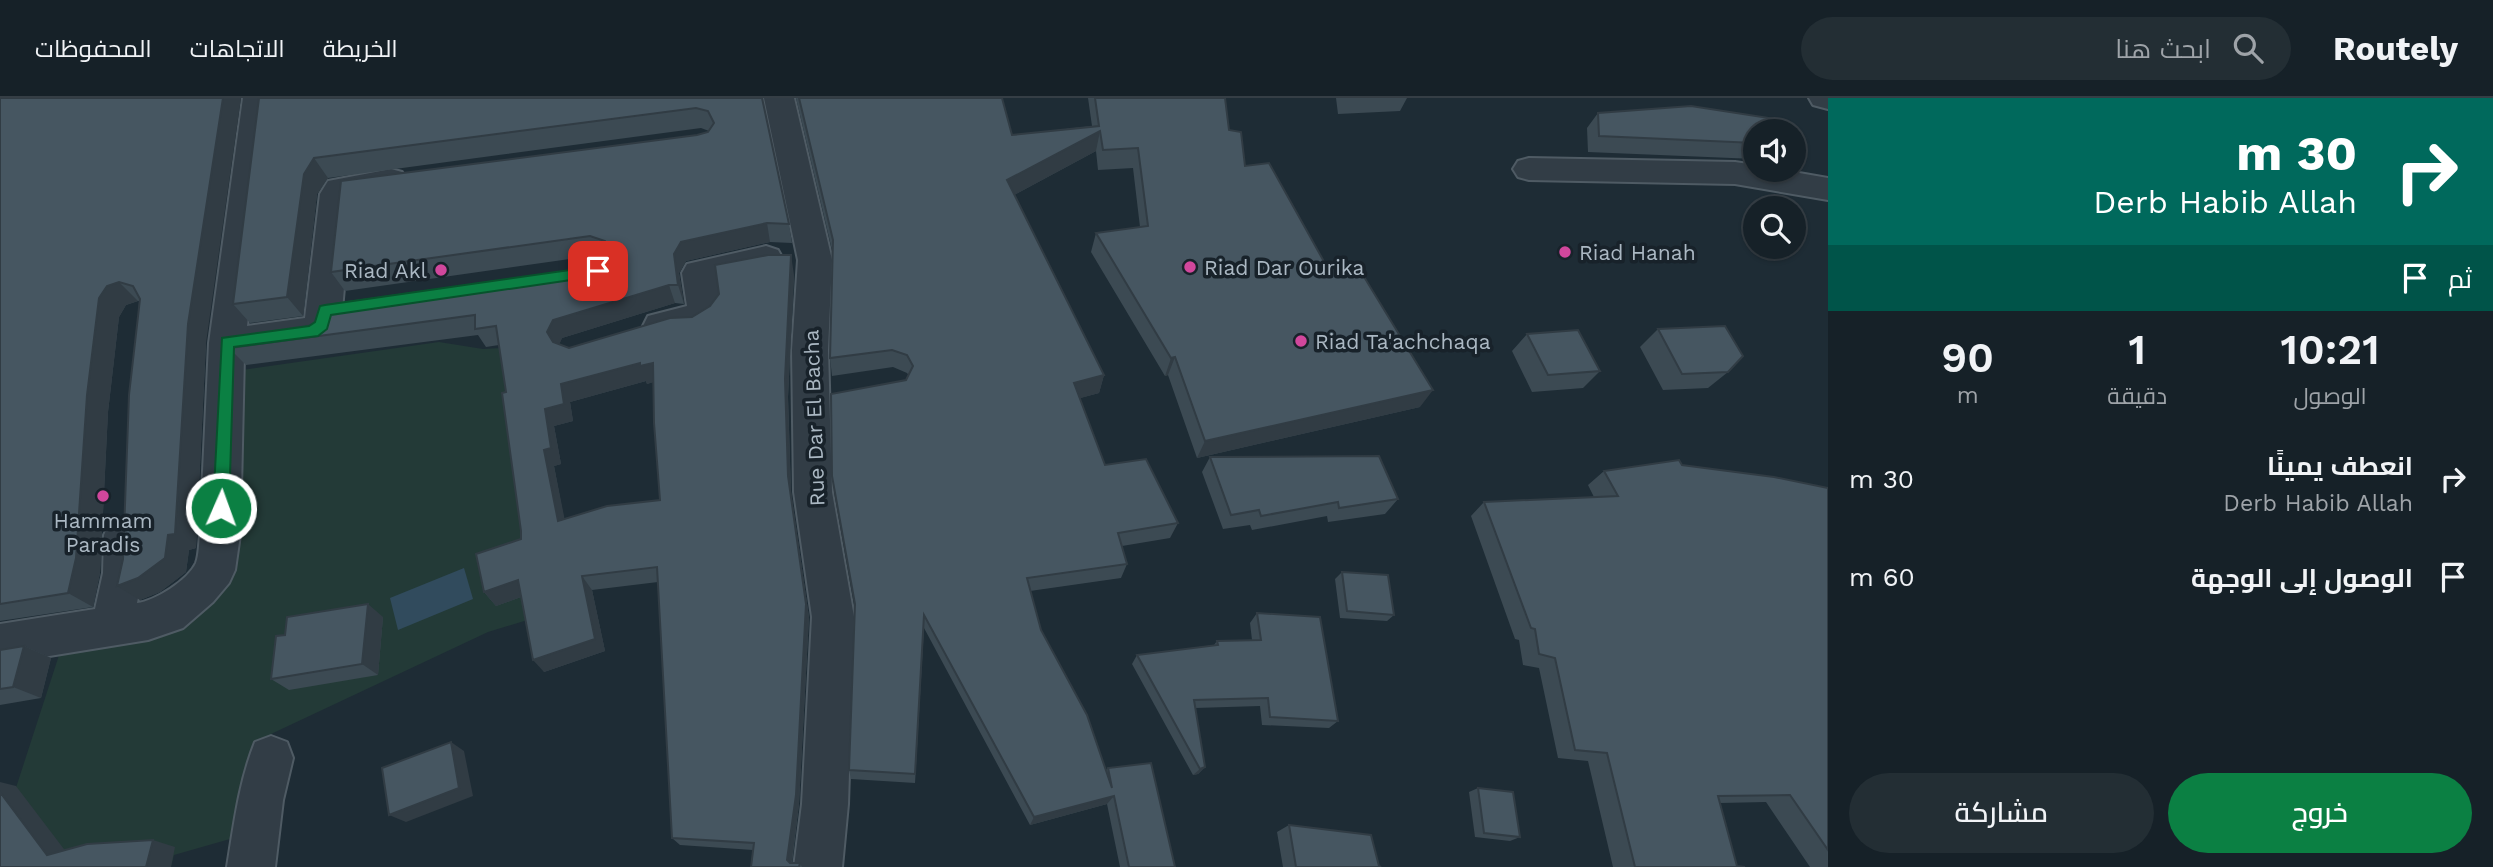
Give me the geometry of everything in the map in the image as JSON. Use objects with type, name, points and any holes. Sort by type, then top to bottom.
[{"type":"street","points":[[0,644],[148,621],[168,614],[199,589],[215,570],[220,536],[227,342],[258,98]]},
{"type":"street","name":"Rue Dar El Bacha","points":[[779,98],[815,260],[827,394],[813,492],[833,617],[825,804],[818,867]]},
{"type":"street","points":[[1529,169],[1735,173],[1828,188]]},
{"type":"street","points":[[227,342],[312,331],[322,325],[336,194],[339,189],[418,177]]},
{"type":"street","points":[[625,336],[676,320],[684,322],[700,317],[705,311],[699,273],[771,258],[815,260]]},
{"type":"street","points":[[325,310],[360,305]]},
{"type":"street","points":[[112,626],[123,573],[125,506]]},
{"type":"street","points":[[251,867],[260,800],[271,758]]},
{"type":"green space","points":[[439,342],[483,349],[502,348],[534,618],[488,632],[271,734],[251,833],[174,855],[171,867],[0,867],[0,837],[61,649],[208,588],[242,370]]},
{"type":"water","points":[[464,568],[473,599],[398,630],[390,598]]},
{"type":"building","points":[[0,98],[223,98],[188,324],[175,534],[168,535],[165,558],[138,578],[117,586],[123,559],[129,395],[140,299],[133,286],[119,282],[107,286],[99,298],[87,395],[76,558],[68,593],[0,604]]},
{"type":"building","points":[[259,98],[762,98],[789,224],[767,223],[681,242],[674,254],[678,285],[669,285],[553,320],[547,332],[553,342],[569,348],[670,318],[692,317],[710,306],[719,294],[715,265],[768,255],[791,255],[785,379],[788,476],[806,604],[796,795],[787,860],[790,863],[800,863],[799,867],[751,867],[754,843],[672,838],[657,567],[582,576],[595,639],[533,660],[518,580],[484,592],[476,554],[521,539],[502,393],[506,392],[496,326],[475,329],[475,315],[229,348],[229,339],[310,325],[322,318],[327,305],[591,268],[603,263],[610,253],[605,241],[590,236],[331,272],[341,181],[697,135],[708,132],[714,123],[708,111],[696,108],[314,158],[304,174],[287,297],[233,304]],"holes":[[[640,363],[640,366],[653,363],[660,500],[607,506],[558,521],[544,450],[551,448],[545,409],[564,404],[561,384]]]},
{"type":"building","points":[[799,98],[1002,98],[1012,135],[1099,126],[1095,98],[1225,98],[1229,130],[1241,132],[1245,166],[1269,163],[1327,267],[1355,262],[1433,390],[1205,441],[1175,357],[1171,358],[1096,233],[1148,226],[1138,148],[1103,150],[1100,131],[1007,180],[1104,375],[1074,383],[1105,465],[1146,459],[1178,523],[1118,533],[1127,564],[1027,578],[1041,630],[1087,715],[1112,788],[1108,768],[1151,763],[1175,867],[1129,867],[1114,796],[1034,817],[924,615],[915,774],[849,770],[855,604],[832,476],[831,394],[906,380],[913,366],[907,355],[892,350],[830,358],[833,240]]},
{"type":"building","points":[[1691,106],[1776,119],[1743,119],[1743,142],[1599,136],[1598,113]]},
{"type":"building","points":[[1725,326],[1743,356],[1728,372],[1682,374],[1658,329]]},
{"type":"building","points":[[1578,330],[1600,371],[1548,375],[1527,334]]},
{"type":"building","points":[[1379,456],[1398,499],[1339,508],[1338,502],[1261,516],[1259,510],[1231,515],[1210,457]]},
{"type":"building","points":[[1679,460],[1682,465],[1774,477],[1828,488],[1828,850],[1790,795],[1718,796],[1737,866],[1745,867],[1635,867],[1607,753],[1575,750],[1555,658],[1539,654],[1535,629],[1531,628],[1484,502],[1618,496],[1604,471]]},
{"type":"building","points":[[1342,572],[1388,575],[1394,615],[1347,611]]},
{"type":"building","points":[[368,604],[362,664],[271,679],[276,636],[285,635],[287,617]]},
{"type":"building","points":[[1257,613],[1320,617],[1338,721],[1270,717],[1268,698],[1194,700],[1205,767],[1200,769],[1137,655],[1218,645],[1217,641],[1261,640]]},
{"type":"building","points":[[24,646],[13,687],[0,689],[0,650]]},
{"type":"building","points":[[451,742],[459,788],[389,815],[382,768]]},
{"type":"building","points":[[1478,788],[1513,792],[1520,837],[1484,833]]},
{"type":"building","points":[[0,792],[47,855],[87,844],[153,840],[146,867],[0,867]]},
{"type":"building","points":[[1289,825],[1371,835],[1381,867],[1296,867]]},
{"type":"place","name":"Riad Hanah","points":[[1565,252]]},
{"type":"place","name":"Riad Dar Ourika","points":[[1190,267]]},
{"type":"place","name":"Riad Akl","points":[[441,270]]},
{"type":"place","name":"Riad Ta'achchaqa","points":[[1301,341]]},
{"type":"place","name":"Hammam Paradis","points":[[103,496]]},
{"type":"route","points":[[221,508],[227,342],[312,331],[322,325],[325,310],[598,271]]}]
